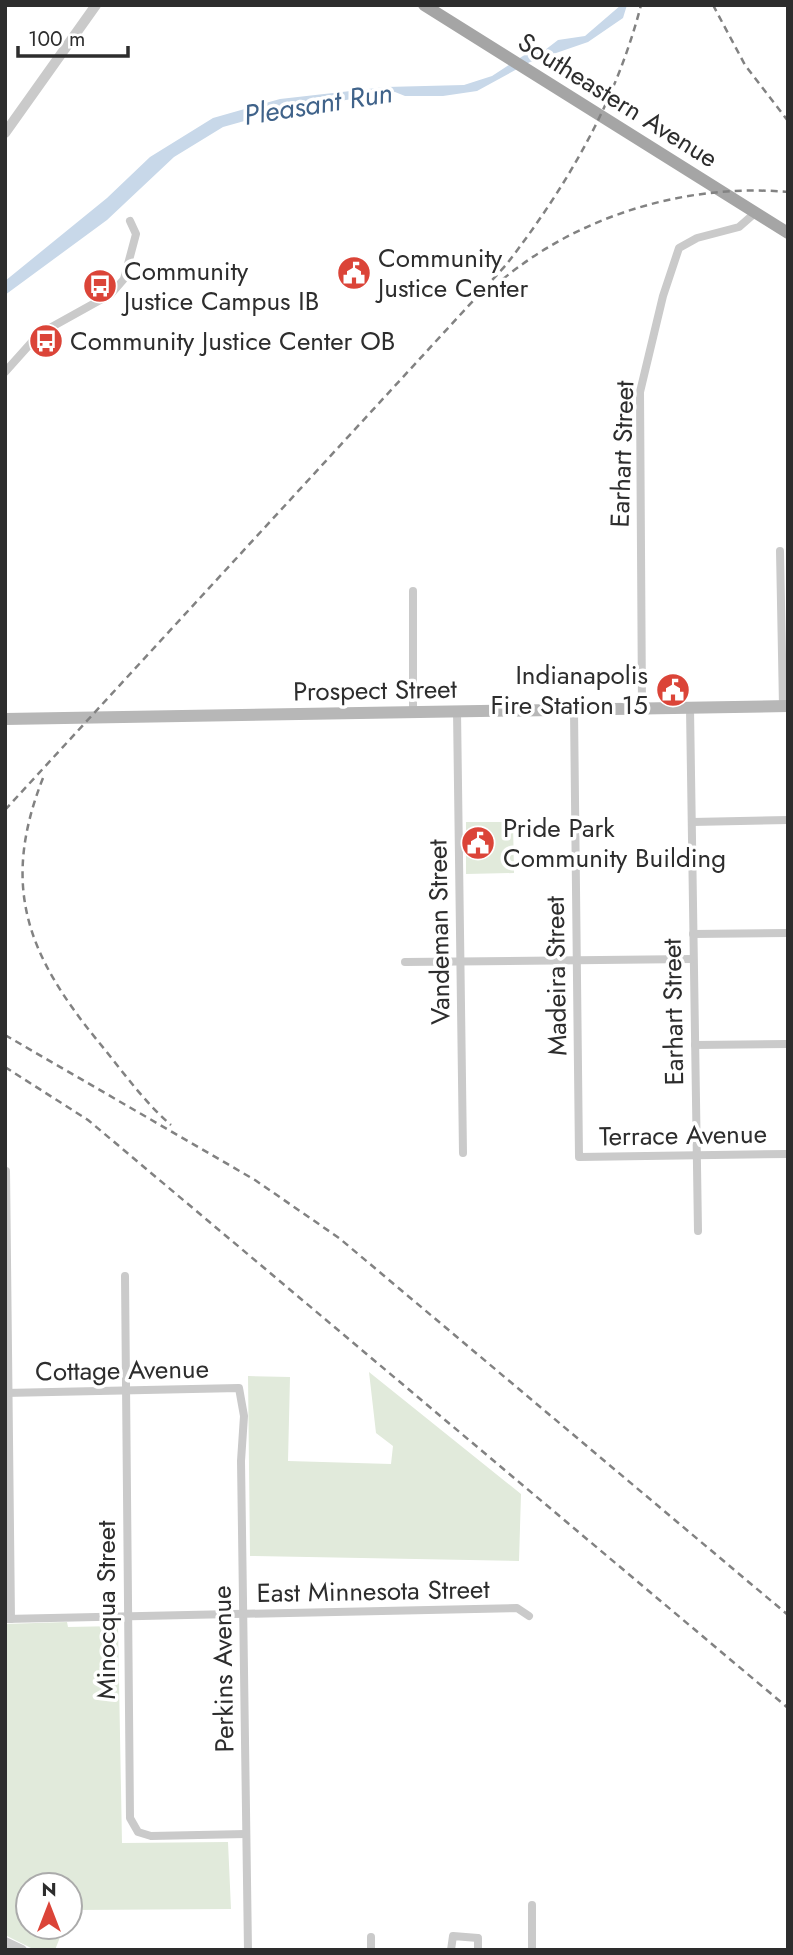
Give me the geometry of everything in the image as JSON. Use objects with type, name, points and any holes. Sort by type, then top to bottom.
[{"type":"main road","name":"Southeastern Avenue","points":[[424,5],[788,233]]},
{"type":"main road","name":"Prospect Street","points":[[5,719],[785,706]]},
{"type":"street","points":[[5,132],[96,5]]},
{"type":"street","name":"Earhart Street","points":[[642,708],[640,393],[654,333],[680,248],[697,238],[738,227],[755,213]]},
{"type":"street","points":[[5,372],[39,334],[111,294],[124,279],[136,234],[130,221]]},
{"type":"street","points":[[780,551],[785,706]]},
{"type":"street","points":[[413,591],[413,712]]},
{"type":"street","name":"Earhart Street","points":[[690,708],[698,1231]]},
{"type":"street","name":"Madeira Street","points":[[574,710],[579,1157]]},
{"type":"street","name":"Vandeman Street","points":[[457,711],[463,1153]]},
{"type":"street","points":[[692,822],[788,820]]},
{"type":"street","points":[[693,934],[788,933]]},
{"type":"street","points":[[405,962],[693,959]]},
{"type":"street","points":[[695,1045],[788,1044]]},
{"type":"street","name":"Terrace Avenue","points":[[579,1157],[788,1154]]},
{"type":"street","points":[[6,1171],[8,1619]]},
{"type":"street","name":"Minocqua Street","points":[[125,1276],[127,1617],[132,1824],[138,1832],[151,1836],[246,1834]]},
{"type":"street","name":"Cottage Avenue","points":[[7,1393],[239,1388]]},
{"type":"street","name":"Perkins Avenue","points":[[239,1388],[244,1416],[241,1461],[248,1950]]},
{"type":"street","name":"East Minnesota Street","points":[[8,1619],[517,1608],[529,1616]]},
{"type":"street","points":[[532,1905],[532,1950]]},
{"type":"street","points":[[451,1950],[453,1936],[478,1938],[478,1950]]},
{"type":"street","points":[[371,1937],[371,1950]]},
{"type":"street","points":[[5,1942],[22,1950]]},
{"type":"green space","points":[[466,822],[513,822],[514,873],[466,874]]},
{"type":"green space","points":[[369,1372],[521,1494],[519,1561],[250,1556],[248,1376],[290,1377],[288,1461],[391,1464],[393,1446],[376,1433]]},
{"type":"green space","points":[[67,1622],[68,1627],[118,1626],[122,1843],[228,1842],[231,1909],[84,1910],[84,1871],[14,1871],[14,1940],[5,1935],[5,1624]]},
{"type":"green space","points":[[17,1941],[59,1941],[55,1950],[35,1950]]},
{"type":"water","name":"Pleasant Run","points":[[621,5],[627,5],[623,18],[588,42],[530,62],[477,91],[443,96],[405,96],[395,92],[276,112],[223,127],[174,157],[107,220],[5,295],[5,281],[107,198],[150,157],[213,118],[280,99],[386,87],[464,85],[492,76],[526,54],[545,50],[558,40],[585,36]]},
{"type":"railway","points":[[5,810],[506,265],[549,205],[587,142],[618,75],[641,5]]},
{"type":"railway","points":[[713,5],[745,65],[788,121]]},
{"type":"railway","points":[[503,279],[566,237],[637,208],[712,193],[788,192]]},
{"type":"railway","points":[[43,778],[30,817],[24,853],[23,886],[28,918],[38,948],[53,979],[73,1009],[142,1095],[171,1125]]},
{"type":"railway","points":[[5,1035],[255,1180],[339,1238],[788,1615]]},
{"type":"railway","points":[[5,1067],[88,1120],[788,1708]]},
{"type":"place","name":"Community Justice Center","points":[[354,273]]},
{"type":"place","name":"Community Justice Campus IB","points":[[100,286]]},
{"type":"place","name":"Community Justice Center OB","points":[[46,341]]},
{"type":"place","name":"Indianapolis Fire Station 15","points":[[673,690]]},
{"type":"place","name":"Pride Park Community Building","points":[[478,843]]}]
